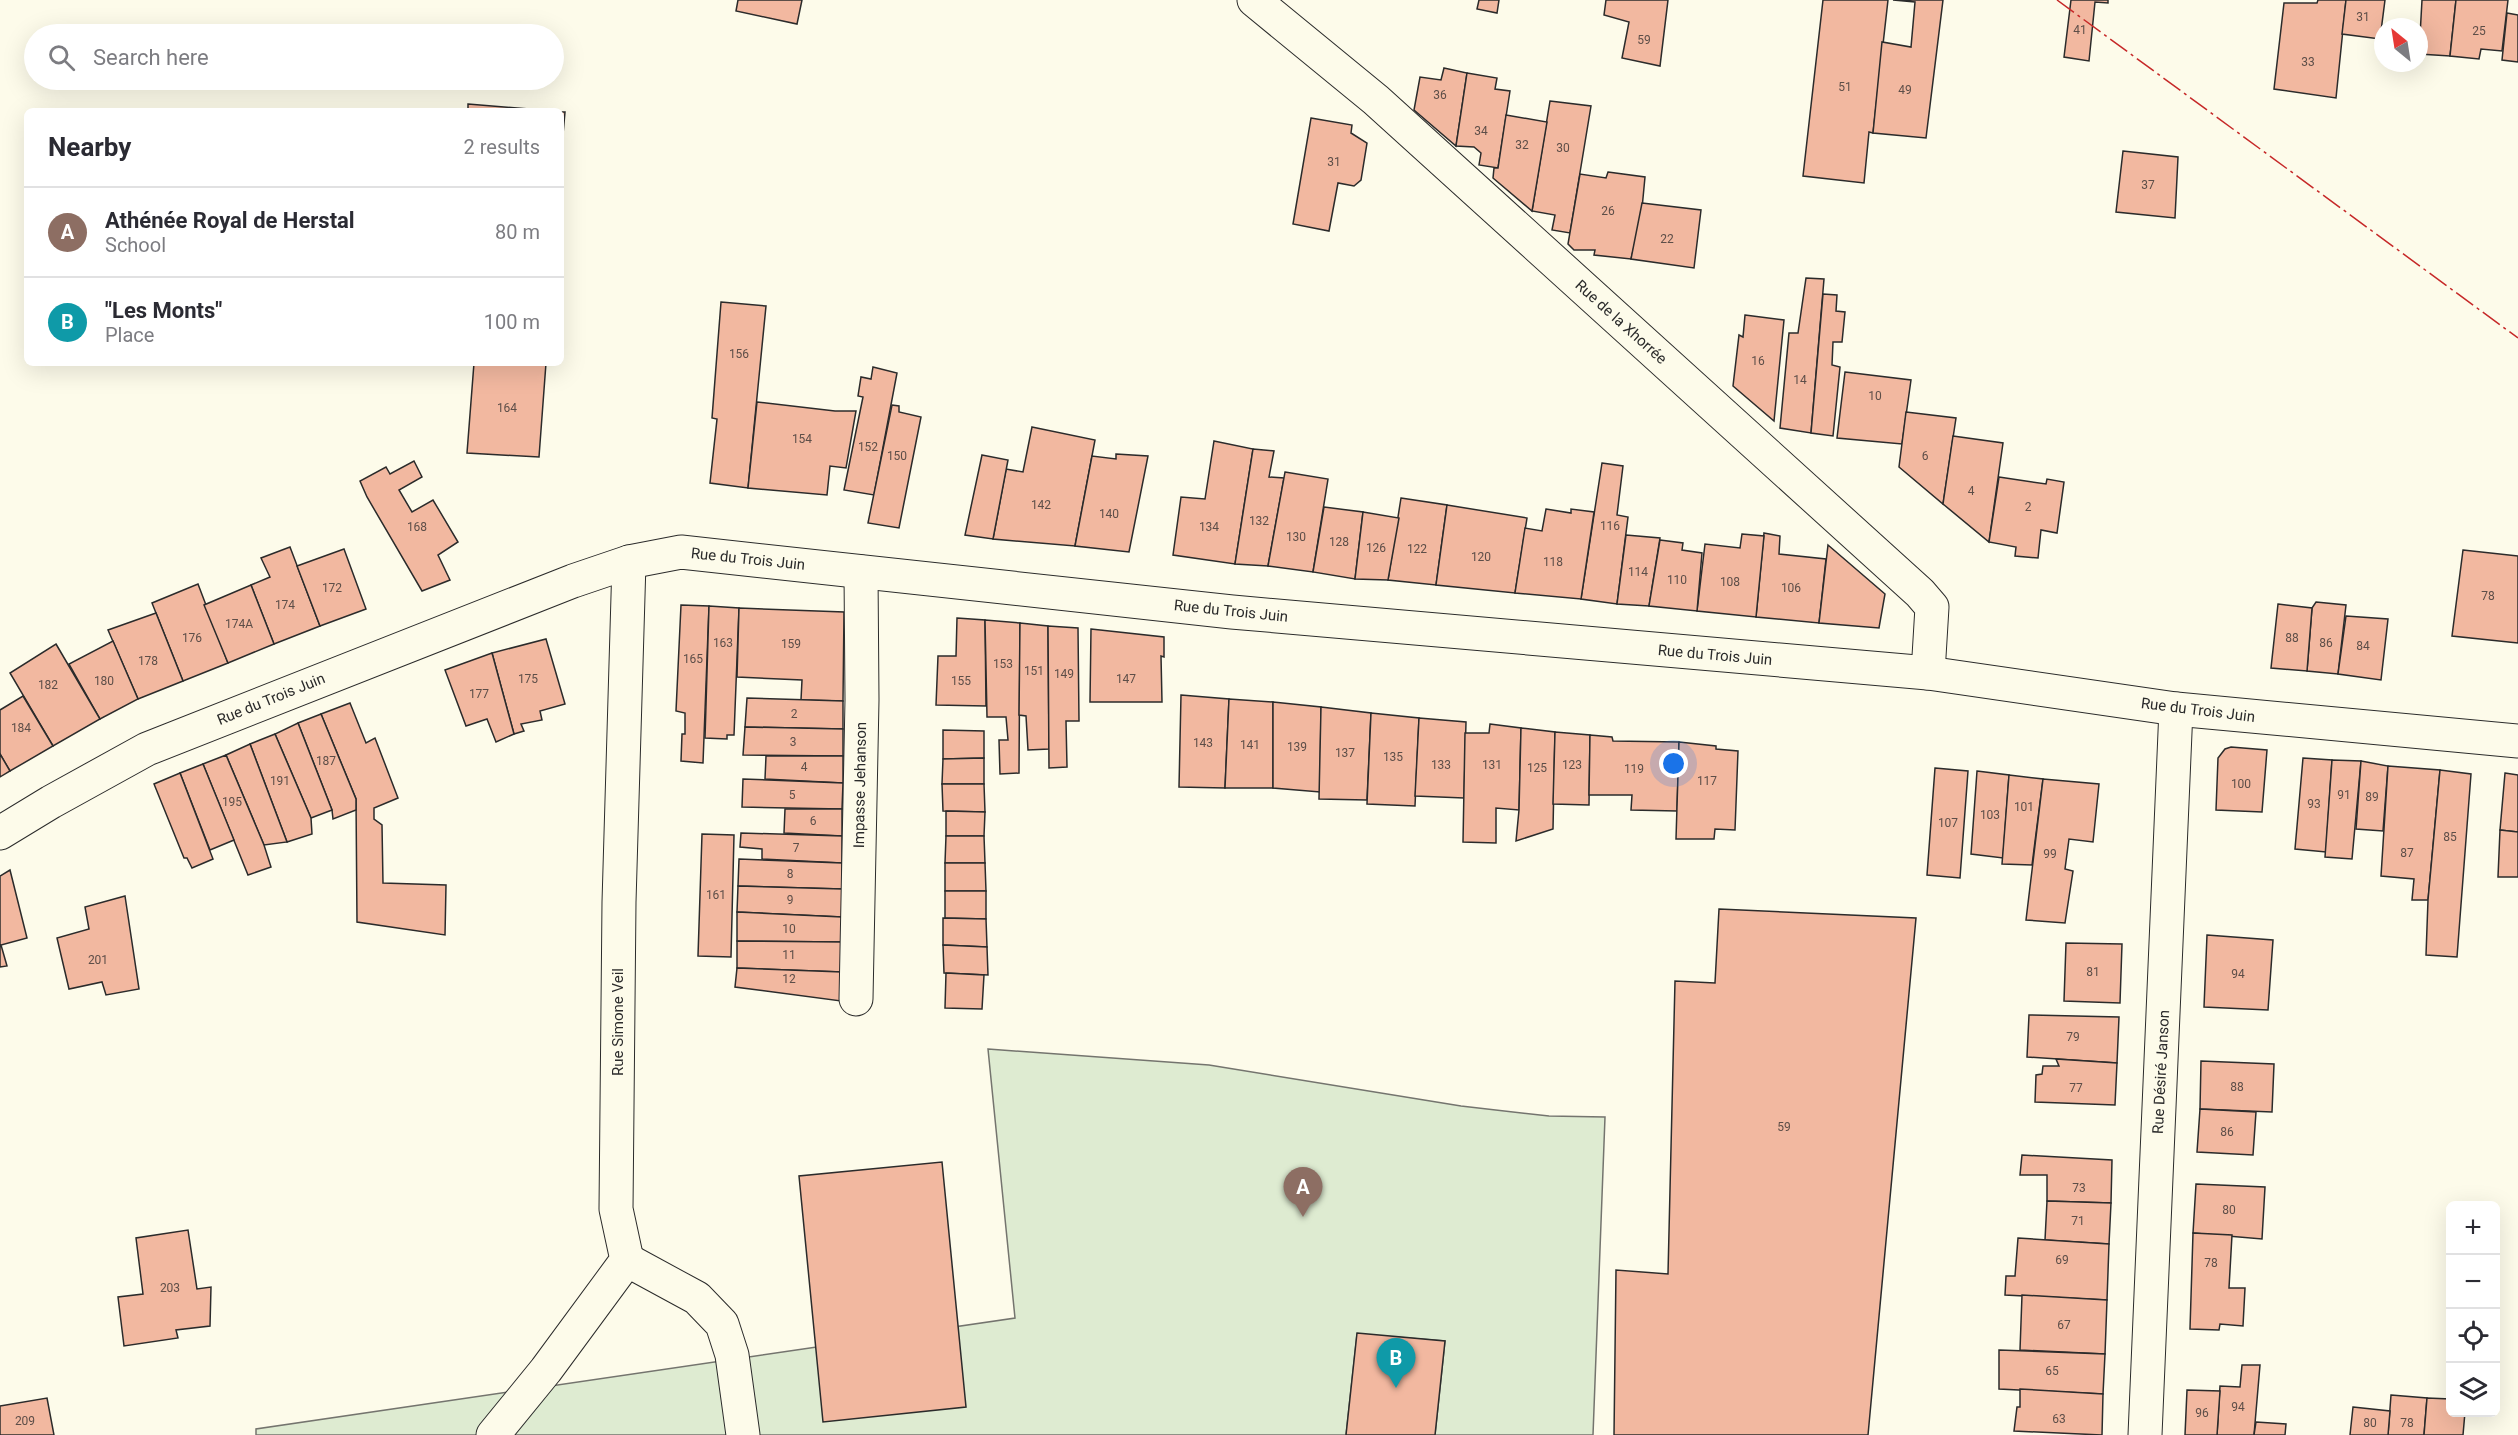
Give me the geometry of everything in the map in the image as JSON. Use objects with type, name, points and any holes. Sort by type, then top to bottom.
[{"type":"street","name":"Rue de la Xhorrée","points":[[1254,0],[1376,100],[1920,593],[1932,607],[1928,673]]},
{"type":"street","name":"Rue du Trois Juin","points":[[0,833],[147,749],[480,616],[629,562],[681,552],[1232,612],[1928,673],[2176,709],[2518,741]]},
{"type":"street","name":"Rue Simone Veil","points":[[627,1260],[616,1209],[616,1197],[619,902],[629,562]]},
{"type":"street","name":"Impasse Jehanson","points":[[856,999],[862,700],[861,572]]},
{"type":"street","name":"Rue Désiré Janson","points":[[2145,1435],[2176,709]]},
{"type":"street","points":[[493,1435],[546,1370],[627,1260],[698,1298],[722,1324],[732,1355],[743,1435]]},
{"type":"green space","points":[[988,1049],[1209,1065],[1461,1106],[1549,1116],[1605,1117],[1593,1435],[1435,1435],[1445,1341],[1357,1334],[1346,1435],[256,1435],[256,1429],[1015,1318]]},
{"type":"building","points":[[738,0],[802,0],[797,24],[736,11]]},
{"type":"building","points":[[1479,0],[1499,0],[1497,13],[1477,9]]},
{"type":"building","points":[[1606,0],[1668,0],[1660,66],[1622,58],[1629,22],[1604,15]]},
{"type":"building","points":[[1823,0],[1888,0],[1873,133],[1869,132],[1864,183],[1803,176]]},
{"type":"building","points":[[1893,0],[1943,0],[1926,138],[1873,133],[1882,42],[1911,47],[1915,2]]},
{"type":"building","points":[[2071,0],[2108,0],[2108,3],[2095,2],[2089,61],[2064,57]]},
{"type":"building","points":[[2318,0],[2346,0],[2336,98],[2274,89],[2284,3],[2317,3]]},
{"type":"building","points":[[2346,0],[2385,0],[2383,18],[2374,18],[2374,38],[2342,34]]},
{"type":"building","points":[[2422,0],[2456,0],[2450,56],[2428,55],[2428,18],[2421,18]]},
{"type":"building","points":[[2456,0],[2508,0],[2502,51],[2481,49],[2479,59],[2450,56]]},
{"type":"building","points":[[2507,13],[2518,15],[2518,62],[2502,60]]},
{"type":"building","points":[[1444,68],[1467,73],[1456,146],[1414,110],[1420,77],[1441,80]]},
{"type":"building","points":[[1467,73],[1497,78],[1495,89],[1510,91],[1498,168],[1479,165],[1481,153],[1474,147],[1456,146]]},
{"type":"building","points":[[1550,101],[1591,106],[1570,233],[1552,230],[1555,215],[1532,211]]},
{"type":"building","points":[[468,104],[517,108],[468,108]]},
{"type":"building","points":[[1506,115],[1547,122],[1532,211],[1493,178],[1494,168],[1498,168]]},
{"type":"building","points":[[1311,118],[1352,125],[1351,133],[1367,143],[1361,180],[1354,186],[1338,183],[1329,231],[1293,224]]},
{"type":"building","points":[[2123,151],[2178,157],[2175,218],[2116,212]]},
{"type":"building","points":[[1608,172],[1645,177],[1641,219],[1631,259],[1594,255],[1595,250],[1574,250],[1568,244],[1580,174],[1606,178]]},
{"type":"building","points":[[1642,203],[1701,210],[1694,268],[1631,259]]},
{"type":"building","points":[[1806,278],[1824,279],[1811,433],[1780,428],[1789,333],[1798,333]]},
{"type":"building","points":[[1823,294],[1837,295],[1836,311],[1845,312],[1842,342],[1833,342],[1832,365],[1840,367],[1833,436],[1811,433]]},
{"type":"building","points":[[721,302],[766,306],[748,488],[710,483],[717,419],[712,418]]},
{"type":"building","points":[[1745,315],[1784,320],[1774,421],[1733,386],[1739,335],[1743,337]]},
{"type":"building","points":[[474,366],[546,366],[539,457],[467,453]]},
{"type":"building","points":[[873,367],[897,373],[874,495],[844,490],[863,397],[858,396],[861,377],[871,379]]},
{"type":"building","points":[[1845,372],[1911,380],[1902,444],[1837,438]]},
{"type":"building","points":[[757,402],[835,411],[856,411],[846,468],[830,466],[827,495],[748,488]]},
{"type":"building","points":[[892,405],[899,406],[899,412],[921,417],[899,528],[868,523]]},
{"type":"building","points":[[1906,412],[1956,418],[1943,504],[1899,467]]},
{"type":"building","points":[[1032,427],[1095,440],[1075,546],[993,539],[1006,469],[1023,472]]},
{"type":"building","points":[[1953,436],[2003,443],[1989,542],[1943,504]]},
{"type":"building","points":[[1214,441],[1253,449],[1235,564],[1173,555],[1181,497],[1205,499]]},
{"type":"building","points":[[1253,449],[1274,451],[1269,477],[1284,478],[1268,566],[1235,564]]},
{"type":"building","points":[[1116,454],[1148,456],[1129,552],[1075,546],[1092,456],[1116,459]]},
{"type":"building","points":[[982,455],[1008,460],[993,539],[965,535]]},
{"type":"building","points":[[414,461],[422,477],[399,490],[412,512],[433,500],[458,542],[438,555],[450,580],[422,591],[360,481],[386,467],[390,474]]},
{"type":"building","points":[[1602,463],[1623,466],[1617,515],[1628,517],[1617,604],[1581,599]]},
{"type":"building","points":[[1285,472],[1328,479],[1313,572],[1268,566]]},
{"type":"building","points":[[1999,477],[2046,484],[2047,479],[2064,482],[2057,533],[2041,530],[2038,558],[2015,556],[2016,547],[1989,542]]},
{"type":"building","points":[[1401,498],[1447,505],[1436,585],[1388,580]]},
{"type":"building","points":[[1447,505],[1527,518],[1515,593],[1436,585]]},
{"type":"building","points":[[1324,507],[1363,512],[1355,579],[1313,572]]},
{"type":"building","points":[[1546,509],[1571,513],[1571,509],[1594,512],[1581,599],[1515,593],[1525,528],[1542,531]]},
{"type":"building","points":[[1363,512],[1399,518],[1388,580],[1355,579]]},
{"type":"building","points":[[1764,533],[1780,536],[1779,554],[1826,559],[1819,623],[1756,617]]},
{"type":"building","points":[[1742,534],[1764,536],[1756,617],[1697,611],[1705,544],[1740,548]]},
{"type":"building","points":[[1626,535],[1660,538],[1649,606],[1617,604]]},
{"type":"building","points":[[1660,540],[1683,543],[1682,550],[1702,553],[1697,611],[1649,606]]},
{"type":"building","points":[[1828,545],[1885,594],[1879,628],[1819,623]]},
{"type":"building","points":[[290,547],[320,626],[274,644],[251,585],[270,577],[261,558]]},
{"type":"building","points":[[344,549],[366,609],[320,626],[297,566]]},
{"type":"building","points":[[2463,550],[2518,556],[2518,643],[2452,636]]},
{"type":"building","points":[[198,584],[228,663],[183,681],[152,603]]},
{"type":"building","points":[[251,585],[274,644],[228,663],[204,605]]},
{"type":"building","points":[[2316,602],[2346,605],[2338,674],[2307,671],[2312,608]]},
{"type":"building","points":[[2278,604],[2312,608],[2307,671],[2271,668]]},
{"type":"building","points":[[681,605],[709,606],[703,763],[681,761],[685,713],[676,711]]},
{"type":"building","points":[[709,606],[739,608],[734,735],[727,735],[727,739],[705,738]]},
{"type":"building","points":[[739,608],[844,612],[843,701],[801,700],[802,680],[737,677]]},
{"type":"building","points":[[156,613],[183,681],[138,699],[108,630]]},
{"type":"building","points":[[2346,616],[2388,619],[2381,680],[2338,674]]},
{"type":"building","points":[[957,618],[985,620],[986,706],[936,705],[938,656],[956,656]]},
{"type":"building","points":[[985,620],[1020,623],[1019,773],[1000,774],[999,740],[1008,740],[1006,717],[987,717]]},
{"type":"building","points":[[1020,623],[1048,626],[1049,749],[1028,750],[1026,716],[1019,715]]},
{"type":"building","points":[[1048,626],[1078,628],[1079,721],[1066,721],[1067,767],[1049,768]]},
{"type":"building","points":[[1091,629],[1164,637],[1164,657],[1161,656],[1162,702],[1090,702]]},
{"type":"building","points":[[546,639],[565,704],[540,711],[542,720],[521,724],[524,731],[514,734],[492,653]]},
{"type":"building","points":[[113,641],[138,699],[100,719],[69,664]]},
{"type":"building","points":[[56,644],[100,719],[53,746],[10,673]]},
{"type":"building","points":[[492,653],[514,734],[496,742],[487,719],[466,726],[445,670]]},
{"type":"building","points":[[1181,695],[1229,699],[1225,788],[1179,787]]},
{"type":"building","points":[[23,696],[53,746],[10,771],[0,754],[0,710]]},
{"type":"building","points":[[747,698],[843,701],[843,729],[745,727]]},
{"type":"building","points":[[1229,699],[1273,702],[1273,788],[1225,788]]},
{"type":"building","points":[[1273,702],[1321,707],[1320,792],[1273,788]]},
{"type":"building","points":[[350,703],[366,743],[375,738],[398,798],[374,808],[374,819],[382,825],[383,883],[446,885],[445,935],[357,922],[356,799],[321,714]]},
{"type":"building","points":[[1321,707],[1371,713],[1367,800],[1319,799]]},
{"type":"building","points":[[1371,713],[1419,718],[1415,806],[1367,804]]},
{"type":"building","points":[[321,714],[356,799],[356,810],[333,819],[332,810],[298,723]]},
{"type":"building","points":[[1419,718],[1466,722],[1464,798],[1415,796]]},
{"type":"building","points":[[298,723],[332,810],[311,818],[275,734]]},
{"type":"building","points":[[1490,724],[1521,728],[1519,810],[1496,808],[1496,843],[1463,842],[1465,733],[1489,733]]},
{"type":"building","points":[[745,727],[843,729],[843,756],[743,755]]},
{"type":"building","points":[[1521,728],[1555,732],[1553,829],[1516,841],[1519,810]]},
{"type":"building","points":[[943,730],[984,731],[984,758],[943,759]]},
{"type":"building","points":[[1555,732],[1590,735],[1589,805],[1553,804]]},
{"type":"building","points":[[275,734],[311,818],[312,834],[287,842],[250,744]]},
{"type":"building","points":[[1590,735],[1612,737],[1613,741],[1679,742],[1677,811],[1631,810],[1632,795],[1589,795]]},
{"type":"building","points":[[1679,742],[1738,751],[1735,830],[1715,829],[1714,839],[1676,839]]},
{"type":"building","points":[[250,744],[287,842],[264,845],[226,755]]},
{"type":"building","points":[[2231,747],[2267,750],[2262,812],[2216,810],[2218,758],[2225,749]]},
{"type":"building","points":[[0,754],[10,771],[0,777]]},
{"type":"building","points":[[226,755],[271,867],[248,875],[203,764]]},
{"type":"building","points":[[766,756],[843,756],[843,783],[765,779]]},
{"type":"building","points":[[984,758],[984,784],[942,784],[943,759]]},
{"type":"building","points":[[2303,758],[2332,760],[2326,852],[2295,849]]},
{"type":"building","points":[[2332,760],[2361,761],[2352,859],[2325,857]]},
{"type":"building","points":[[2361,761],[2388,766],[2383,831],[2356,829]]},
{"type":"building","points":[[203,764],[234,840],[210,850],[180,773]]},
{"type":"building","points":[[2388,766],[2440,770],[2428,900],[2412,900],[2414,879],[2381,876]]},
{"type":"building","points":[[1935,768],[1968,771],[1960,878],[1927,875]]},
{"type":"building","points":[[2440,770],[2471,774],[2457,957],[2426,955],[2428,900]]},
{"type":"building","points":[[1977,771],[2009,775],[2003,858],[1971,854]]},
{"type":"building","points":[[180,773],[213,859],[192,868],[187,858],[184,858],[154,784]]},
{"type":"building","points":[[2505,773],[2518,775],[2518,832],[2500,830]]},
{"type":"building","points":[[2009,775],[2043,779],[2032,865],[2002,864]]},
{"type":"building","points":[[743,779],[843,783],[842,809],[742,807]]},
{"type":"building","points":[[2043,779],[2099,784],[2093,842],[2069,839],[2065,869],[2073,871],[2065,923],[2026,920]]},
{"type":"building","points":[[942,784],[984,784],[985,812],[943,811]]},
{"type":"building","points":[[785,809],[842,809],[842,836],[784,833]]},
{"type":"building","points":[[946,811],[985,812],[984,836],[946,836]]},
{"type":"building","points":[[2500,830],[2518,832],[2518,877],[2498,877]]},
{"type":"building","points":[[741,833],[842,836],[842,863],[762,859],[762,849],[740,847]]},
{"type":"building","points":[[702,834],[734,835],[731,957],[698,956]]},
{"type":"building","points":[[946,836],[984,836],[985,863],[945,863]]},
{"type":"building","points":[[739,859],[842,863],[842,889],[738,886]]},
{"type":"building","points":[[945,863],[985,863],[986,891],[945,891]]},
{"type":"building","points":[[10,870],[27,938],[1,945],[7,966],[0,967],[0,876]]},
{"type":"building","points":[[738,886],[842,889],[842,917],[737,912]]},
{"type":"building","points":[[945,891],[986,891],[986,919],[945,918]]},
{"type":"building","points":[[125,896],[139,989],[106,995],[102,982],[69,989],[57,938],[89,929],[85,907]]},
{"type":"building","points":[[1719,909],[1916,918],[1868,1435],[1614,1435],[1616,1270],[1668,1274],[1675,981],[1715,983]]},
{"type":"building","points":[[737,912],[842,917],[842,942],[737,941]]},
{"type":"building","points":[[943,918],[986,919],[987,947],[943,945]]},
{"type":"building","points":[[2207,935],[2273,940],[2268,1010],[2204,1007]]},
{"type":"building","points":[[737,941],[842,942],[842,972],[737,968]]},
{"type":"building","points":[[2066,943],[2122,944],[2120,1003],[2064,1001]]},
{"type":"building","points":[[943,945],[987,947],[988,975],[944,973]]},
{"type":"building","points":[[737,968],[842,972],[841,1001],[735,987]]},
{"type":"building","points":[[946,973],[984,975],[982,1009],[945,1008]]},
{"type":"building","points":[[2029,1015],[2119,1017],[2117,1063],[2027,1057]]},
{"type":"building","points":[[2056,1059],[2117,1063],[2115,1105],[2035,1102],[2036,1075],[2042,1074],[2043,1066],[2059,1066]]},
{"type":"building","points":[[2201,1061],[2274,1064],[2272,1112],[2200,1109]]},
{"type":"building","points":[[2200,1109],[2256,1112],[2253,1155],[2197,1152]]},
{"type":"building","points":[[2022,1155],[2112,1160],[2111,1203],[2047,1201],[2047,1175],[2020,1175]]},
{"type":"building","points":[[942,1162],[966,1407],[823,1422],[799,1176]]},
{"type":"building","points":[[2196,1184],[2265,1187],[2262,1239],[2193,1233]]},
{"type":"building","points":[[2047,1201],[2111,1203],[2109,1244],[2045,1240]]},
{"type":"building","points":[[188,1230],[197,1289],[211,1287],[210,1326],[176,1330],[178,1338],[124,1346],[118,1297],[143,1294],[136,1238]]},
{"type":"building","points":[[2193,1233],[2232,1235],[2229,1288],[2245,1288],[2243,1326],[2220,1324],[2219,1330],[2190,1329]]},
{"type":"building","points":[[2018,1238],[2109,1244],[2107,1300],[2005,1295],[2006,1276],[2015,1276]]},
{"type":"building","points":[[2022,1295],[2107,1300],[2105,1354],[2020,1350]]},
{"type":"building","points":[[1357,1333],[1445,1341],[1435,1435],[1346,1435]]},
{"type":"building","points":[[1999,1350],[2105,1354],[2103,1394],[1999,1389]]},
{"type":"building","points":[[2242,1365],[2260,1365],[2254,1435],[2217,1435],[2220,1386],[2240,1387]]},
{"type":"building","points":[[2020,1389],[2103,1394],[2102,1435],[2014,1431],[2017,1407],[2020,1407]]},
{"type":"building","points":[[2187,1390],[2220,1391],[2217,1435],[2185,1435]]},
{"type":"building","points":[[2391,1395],[2427,1398],[2424,1435],[2388,1435]]},
{"type":"building","points":[[47,1398],[54,1435],[0,1435],[0,1406]]},
{"type":"building","points":[[2427,1398],[2446,1399],[2446,1417],[2465,1417],[2463,1435],[2424,1435]]},
{"type":"building","points":[[2353,1407],[2390,1411],[2388,1435],[2350,1435]]},
{"type":"building","points":[[2256,1422],[2286,1424],[2285,1435],[2254,1435]]},
{"type":"power","points":[[2057,0],[2518,338]]},
{"type":"place","name":"Athénée Royal de Herstal","points":[[1303,1217]]},
{"type":"place","name":"\"Les Monts\"","points":[[1396,1388]]}]
